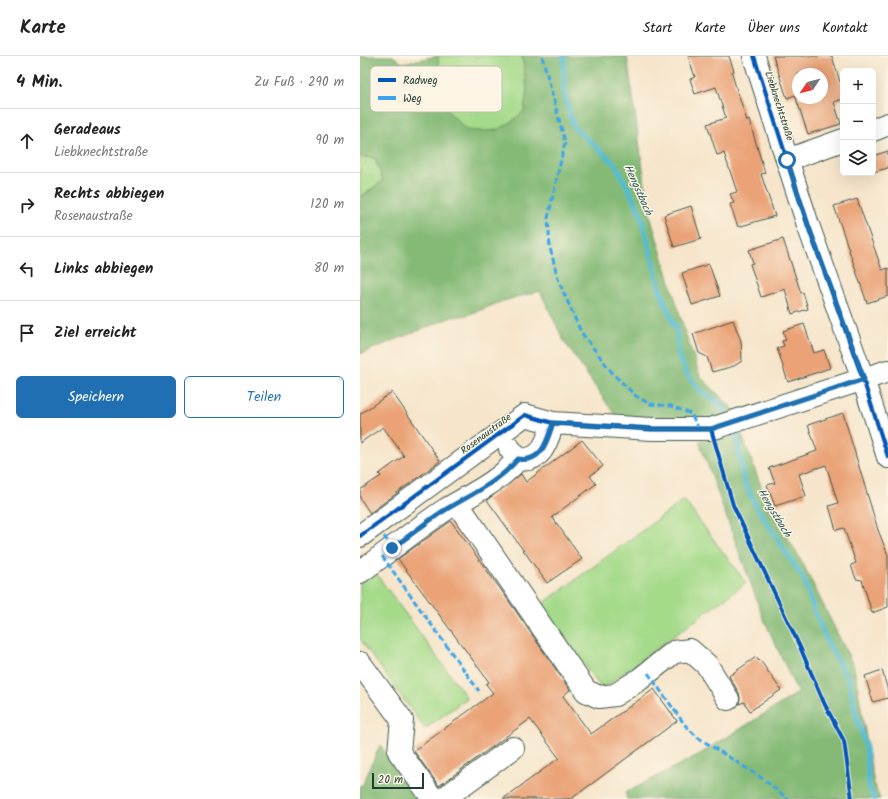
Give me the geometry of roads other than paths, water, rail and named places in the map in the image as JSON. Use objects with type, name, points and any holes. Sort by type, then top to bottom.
[{"type":"street","name":"Liebknechtstraße","points":[[754,56],[808,225],[864,379],[888,456]]},
{"type":"street","points":[[876,129],[888,124]]},
{"type":"street","points":[[787,160],[840,141]]},
{"type":"street","name":"Rosenaustraße","points":[[363,528],[525,415],[553,423],[652,429],[711,429],[888,371]]},
{"type":"street","points":[[507,428],[506,439],[510,449],[518,459],[527,461],[537,455],[546,444],[553,423]]},
{"type":"street","points":[[360,572],[444,511],[505,472],[518,459]]},
{"type":"street","points":[[457,503],[586,691],[600,697],[615,695],[640,679],[674,652],[690,650],[707,665],[728,699]]},
{"type":"street","points":[[360,663],[402,720],[399,752],[433,799]]},
{"type":"street","points":[[444,799],[513,748]]},
{"type":"waterway","name":"Hengstbach","points":[[564,56],[564,93],[573,126],[616,165],[640,212],[661,293],[676,329],[679,358],[687,375],[700,390],[720,404],[728,418]]},
{"type":"waterway","name":"Hengstbach","points":[[733,427],[736,431],[744,481],[756,506],[804,580],[815,613],[829,646],[849,680],[856,714],[866,748],[869,786],[874,799]]}]
